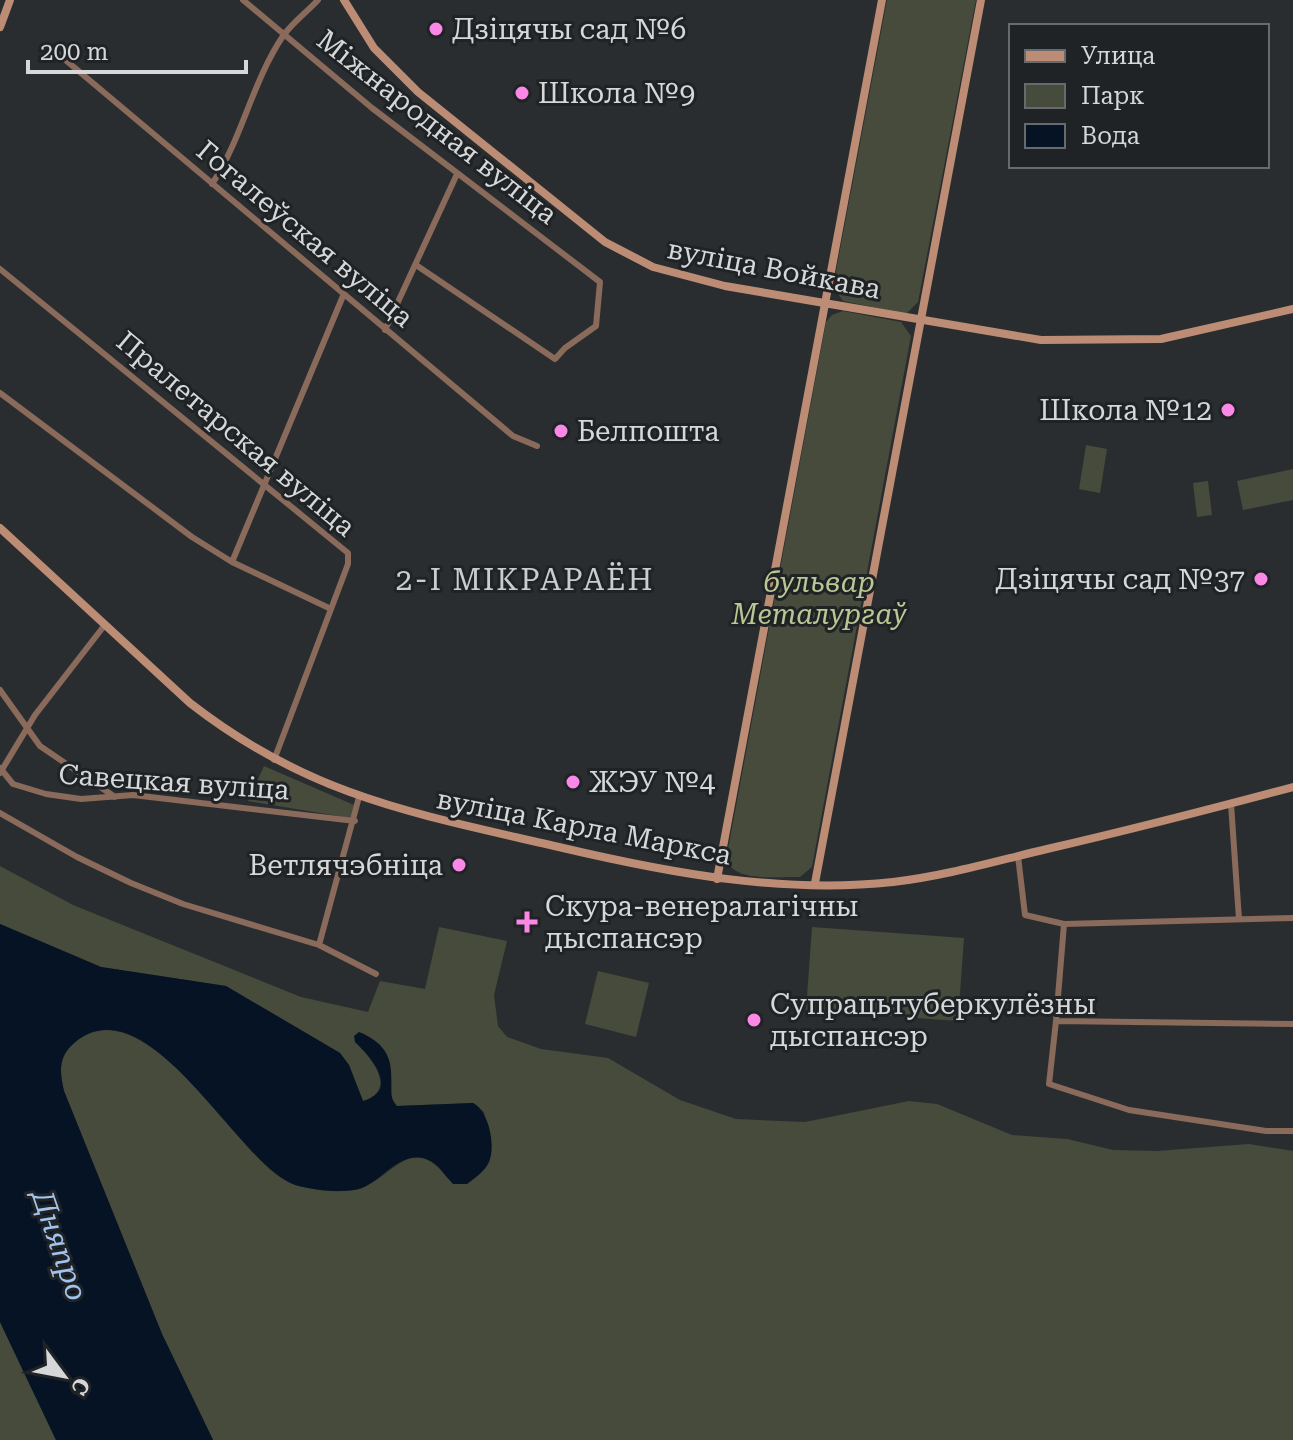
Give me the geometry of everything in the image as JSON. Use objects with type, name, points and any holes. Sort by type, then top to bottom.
[{"type":"main road","points":[[0,27],[10,0]]},
{"type":"main road","name":"вуліца Войкава","points":[[344,0],[371,43],[397,73],[605,242],[630,257],[678,275],[1041,340],[1161,339],[1293,309]]},
{"type":"main road","points":[[717,879],[882,0]]},
{"type":"main road","points":[[815,883],[981,0]]},
{"type":"main road","name":"вуліца Карла Маркса","points":[[0,528],[190,703],[223,729],[274,760],[359,797],[444,823],[717,879],[893,882],[1018,856],[1293,787]]},
{"type":"street","name":"Міжнародная вуліца","points":[[243,0],[457,174],[600,282],[602,287],[596,326],[555,359],[416,265]]},
{"type":"street","points":[[212,184],[224,165],[266,67],[284,34],[318,0]]},
{"type":"street","name":"Гогалеўская вуліца","points":[[50,47],[513,436],[537,446]]},
{"type":"street","points":[[385,330],[457,174]]},
{"type":"street","name":"Пралетарская вуліца","points":[[0,269],[348,553],[348,564],[274,760]]},
{"type":"street","points":[[232,562],[343,296]]},
{"type":"street","points":[[0,393],[192,537],[232,562],[331,609]]},
{"type":"street","points":[[1,771],[29,726],[104,626]]},
{"type":"street","points":[[0,690],[29,726],[40,746],[115,797]]},
{"type":"street","name":"Савецкая вуліца","points":[[1,771],[13,784],[46,794],[81,799],[133,795],[355,821]]},
{"type":"street","points":[[319,945],[355,821],[359,797]]},
{"type":"street","points":[[1231,804],[1239,919]]},
{"type":"street","points":[[0,813],[77,857],[183,904],[319,945],[376,974]]},
{"type":"street","points":[[1018,856],[1025,915],[1064,924],[1293,918]]},
{"type":"street","points":[[1064,924],[1049,1084],[1129,1110],[1266,1131],[1293,1131]]},
{"type":"street","points":[[1056,1021],[1293,1024]]},
{"type":"green space","points":[[887,0],[976,0],[918,302],[906,314],[843,301],[833,287]]},
{"type":"green space","name":"бульвар Металургаў","points":[[843,311],[901,322],[911,336],[812,867],[800,877],[748,875],[731,867],[726,860],[826,322],[832,315]]},
{"type":"green space","points":[[1086,445],[1107,449],[1100,493],[1079,489]]},
{"type":"green space","points":[[1293,469],[1293,500],[1243,510],[1237,481]]},
{"type":"green space","points":[[1208,481],[1212,515],[1197,517],[1193,483]]},
{"type":"green space","points":[[264,766],[354,805],[350,818],[248,801]]},
{"type":"green space","points":[[0,866],[73,905],[301,997],[368,1012],[380,981],[425,989],[439,927],[507,941],[494,995],[498,1026],[507,1037],[541,1049],[608,1058],[680,1100],[736,1119],[805,1122],[909,1101],[937,1104],[1012,1135],[1067,1139],[1113,1150],[1157,1151],[1249,1144],[1293,1151],[1293,1440],[213,1440],[162,1334],[64,1091],[61,1067],[71,1046],[98,1031],[127,1034],[156,1051],[185,1076],[263,1162],[283,1179],[322,1190],[361,1188],[414,1158],[424,1158],[448,1179],[491,1147],[484,1112],[473,1103],[397,1106],[391,1097],[387,1061],[377,1046],[362,1033],[355,1042],[374,1064],[380,1081],[374,1096],[363,1101],[349,1065],[340,1053],[226,986],[101,967],[0,924]]},
{"type":"green space","points":[[812,927],[964,938],[958,1021],[806,1010]]},
{"type":"green space","points":[[598,971],[649,983],[636,1037],[585,1024]]},
{"type":"green space","points":[[0,1322],[56,1440],[0,1440]]},
{"type":"water","name":"Дняпро","points":[[0,924],[101,967],[226,986],[340,1053],[349,1065],[363,1101],[374,1096],[380,1089],[381,1081],[374,1064],[355,1042],[354,1036],[359,1032],[384,1050],[391,1072],[393,1100],[397,1106],[473,1103],[487,1121],[492,1147],[489,1162],[467,1184],[453,1184],[435,1163],[416,1158],[399,1163],[370,1184],[355,1190],[310,1188],[295,1185],[272,1170],[189,1081],[159,1053],[129,1035],[99,1030],[71,1046],[61,1067],[64,1091],[162,1334],[213,1440],[56,1440],[0,1322]]},
{"type":"place","name":"Дзіцячы сад №6","points":[[436,29]]},
{"type":"place","name":"Школа №9","points":[[522,93]]},
{"type":"place","name":"Школа №12","points":[[1228,410]]},
{"type":"place","name":"Белпошта","points":[[561,431]]},
{"type":"place","name":"Дзіцячы сад №37","points":[[1261,579]]},
{"type":"place","name":"ЖЭУ №4","points":[[573,782]]},
{"type":"place","name":"Ветлячэбніца","points":[[459,865]]},
{"type":"place","name":"Скура-венералагічны дыспансэр","points":[[527,922]]},
{"type":"place","name":"Супрацьтуберкулёзны дыспансэр","points":[[754,1020]]},
{"type":"district","name":"2-І МІКРАРАЁН","points":[[525,579]]}]
